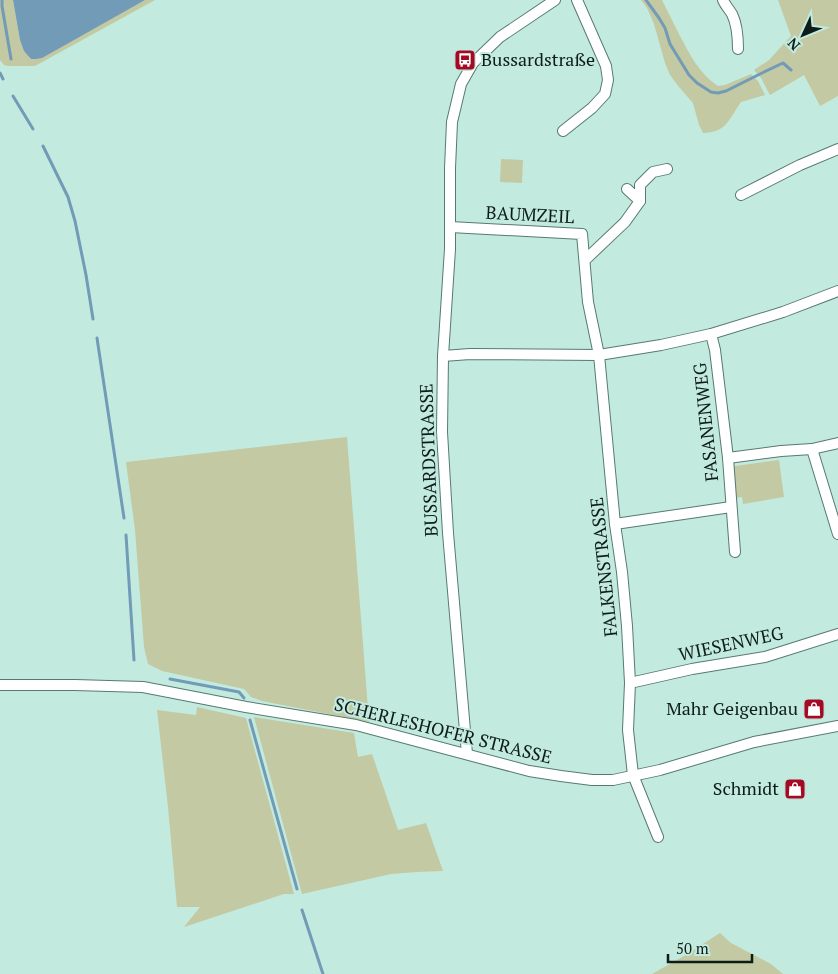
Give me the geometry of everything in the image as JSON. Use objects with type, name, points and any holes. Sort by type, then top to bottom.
[{"type":"street","name":"BUSSARDSTRASSE","points":[[467,754],[449,543],[441,416],[442,356],[450,249],[452,122],[461,84],[473,63],[500,37],[555,0]]},
{"type":"street","points":[[563,131],[592,108],[604,94],[608,80],[606,66],[577,0]]},
{"type":"street","points":[[723,0],[736,23],[738,49]]},
{"type":"street","points":[[741,195],[800,165],[838,149]]},
{"type":"street","points":[[585,260],[628,224],[640,201],[640,185],[653,172],[667,169]]},
{"type":"street","points":[[627,189],[640,201]]},
{"type":"street","name":"BAUMZEIL","points":[[450,226],[582,234],[588,302],[599,355]]},
{"type":"street","points":[[442,356],[470,354],[599,355],[661,345],[711,334],[783,312],[838,291]]},
{"type":"street","name":"FASANENWEG","points":[[711,334],[715,350],[728,458],[735,552]]},
{"type":"street","name":"FALKENSTRASSE","points":[[599,355],[628,626],[630,683],[628,730],[632,775]]},
{"type":"street","points":[[728,458],[812,449],[838,443]]},
{"type":"street","points":[[812,449],[838,534]]},
{"type":"street","points":[[616,524],[731,507]]},
{"type":"street","name":"WIESENWEG","points":[[630,683],[692,669],[766,657],[838,634]]},
{"type":"street","name":"SCHERLESHOFER STRASSE","points":[[0,685],[143,687],[356,725],[529,771],[592,780],[613,780],[660,770],[754,742],[838,726]]},
{"type":"street","points":[[632,775],[658,837]]},
{"type":"green space","points":[[0,0],[13,0],[20,40],[24,50],[31,59],[145,0],[155,0],[35,66],[8,66],[4,65],[0,60]]},
{"type":"green space","points":[[641,0],[662,0],[691,57],[711,81],[718,86],[725,85],[751,74],[758,81],[765,95],[741,102],[722,128],[717,131],[703,133],[693,103],[670,75],[654,24]]},
{"type":"green space","points":[[778,0],[838,0],[838,96],[820,106],[804,75],[770,95],[761,78],[754,70],[769,60],[791,36]]},
{"type":"green space","points":[[501,159],[523,160],[522,183],[500,182]]},
{"type":"green space","points":[[347,437],[369,722],[262,701],[251,697],[244,689],[162,671],[148,664],[144,647],[135,530],[126,462]]},
{"type":"green space","points":[[779,460],[784,497],[743,504],[742,497],[735,498],[733,468],[735,466]]},
{"type":"green space","points":[[197,707],[246,718],[294,894],[284,894],[184,927],[200,907],[177,907],[157,710],[196,715]]},
{"type":"green space","points":[[254,717],[354,733],[358,757],[372,754],[398,830],[426,823],[443,871],[391,874],[302,894]]},
{"type":"green space","points":[[720,933],[731,943],[771,964],[783,974],[652,974],[684,956]]},
{"type":"water","points":[[13,0],[145,0],[42,58],[31,59],[24,51],[20,40]]},
{"type":"waterway","points":[[2,0],[11,59]]},
{"type":"waterway","points":[[646,0],[665,28],[670,44],[689,75],[711,92],[726,91],[783,63],[791,70]]},
{"type":"waterway","points":[[0,73],[3,79]]},
{"type":"waterway","points":[[13,96],[33,129]]},
{"type":"waterway","points":[[43,146],[68,197],[75,221],[93,319]]},
{"type":"waterway","points":[[97,338],[124,518]]},
{"type":"waterway","points":[[126,535],[134,660]]},
{"type":"waterway","points":[[170,679],[239,692],[244,698]]},
{"type":"waterway","points":[[250,720],[297,889]]},
{"type":"waterway","points":[[302,910],[323,974]]},
{"type":"place","name":"Bussardstraße","points":[[465,60]]},
{"type":"place","name":"Mahr Geigenbau","points":[[814,709]]},
{"type":"place","name":"Schmidt","points":[[795,789]]}]
